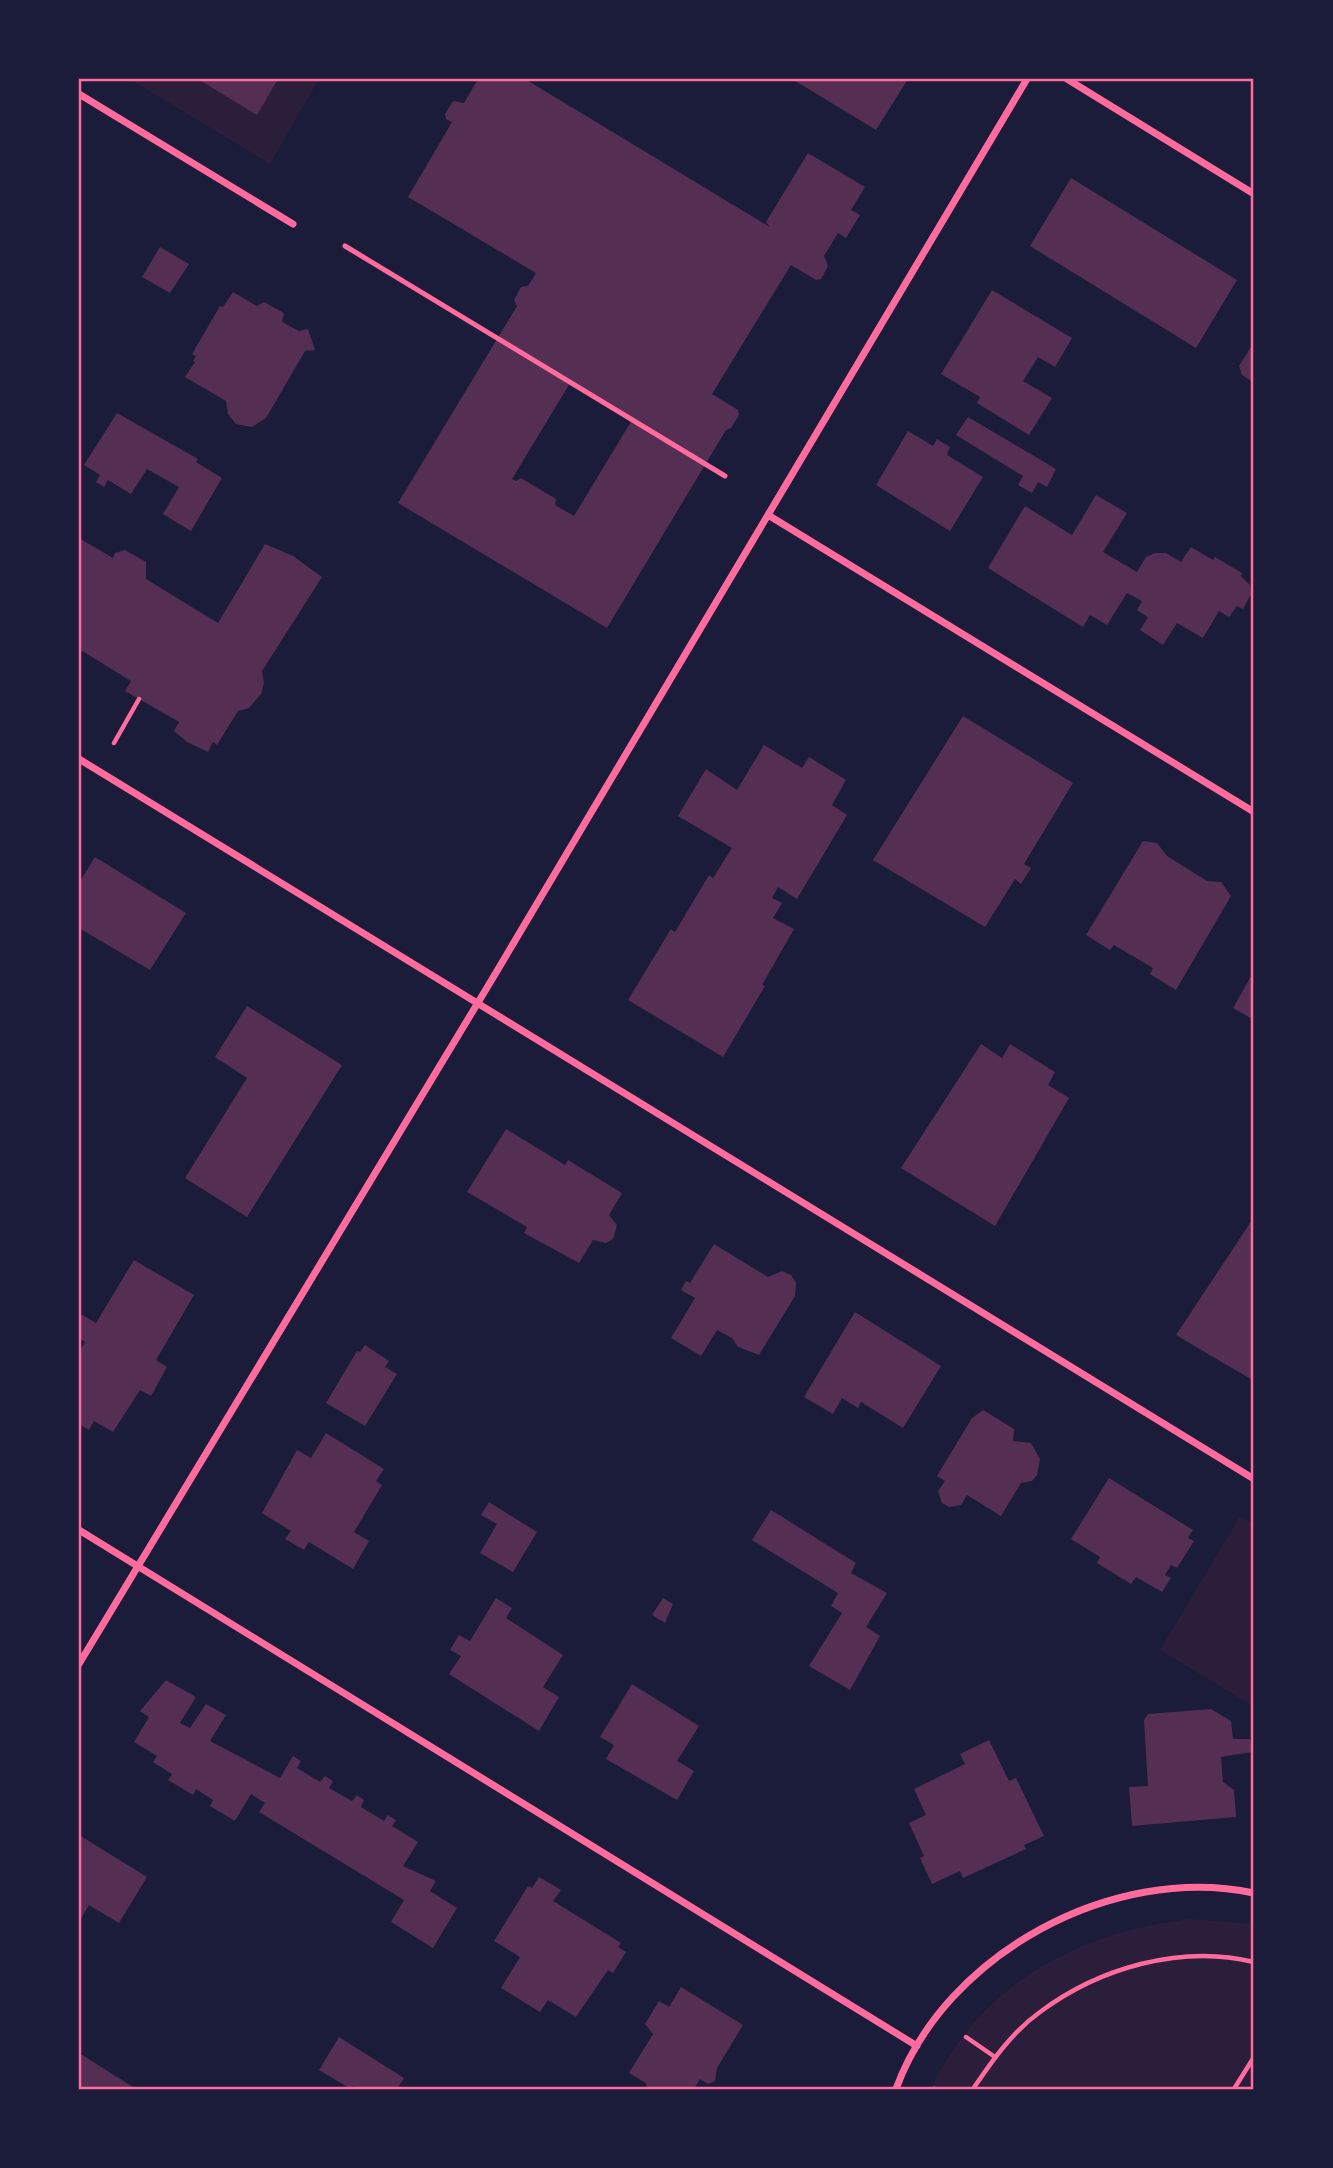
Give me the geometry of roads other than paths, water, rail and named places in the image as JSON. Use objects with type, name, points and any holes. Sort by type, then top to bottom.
[{"type":"street","points":[[79,1664],[478,1003],[1027,79]]},
{"type":"street","points":[[1067,79],[1254,194]]},
{"type":"street","points":[[79,94],[293,224]]},
{"type":"street","points":[[768,515],[1254,811]]},
{"type":"street","points":[[79,759],[1254,1479]]},
{"type":"street","points":[[79,1530],[917,2046]]},
{"type":"street","points":[[896,2089],[917,2046],[936,2018],[970,1980],[1009,1949],[1052,1923],[1098,1904],[1147,1893],[1197,1888],[1254,1893]]},
{"type":"lane","points":[[345,246],[725,476]]}]
